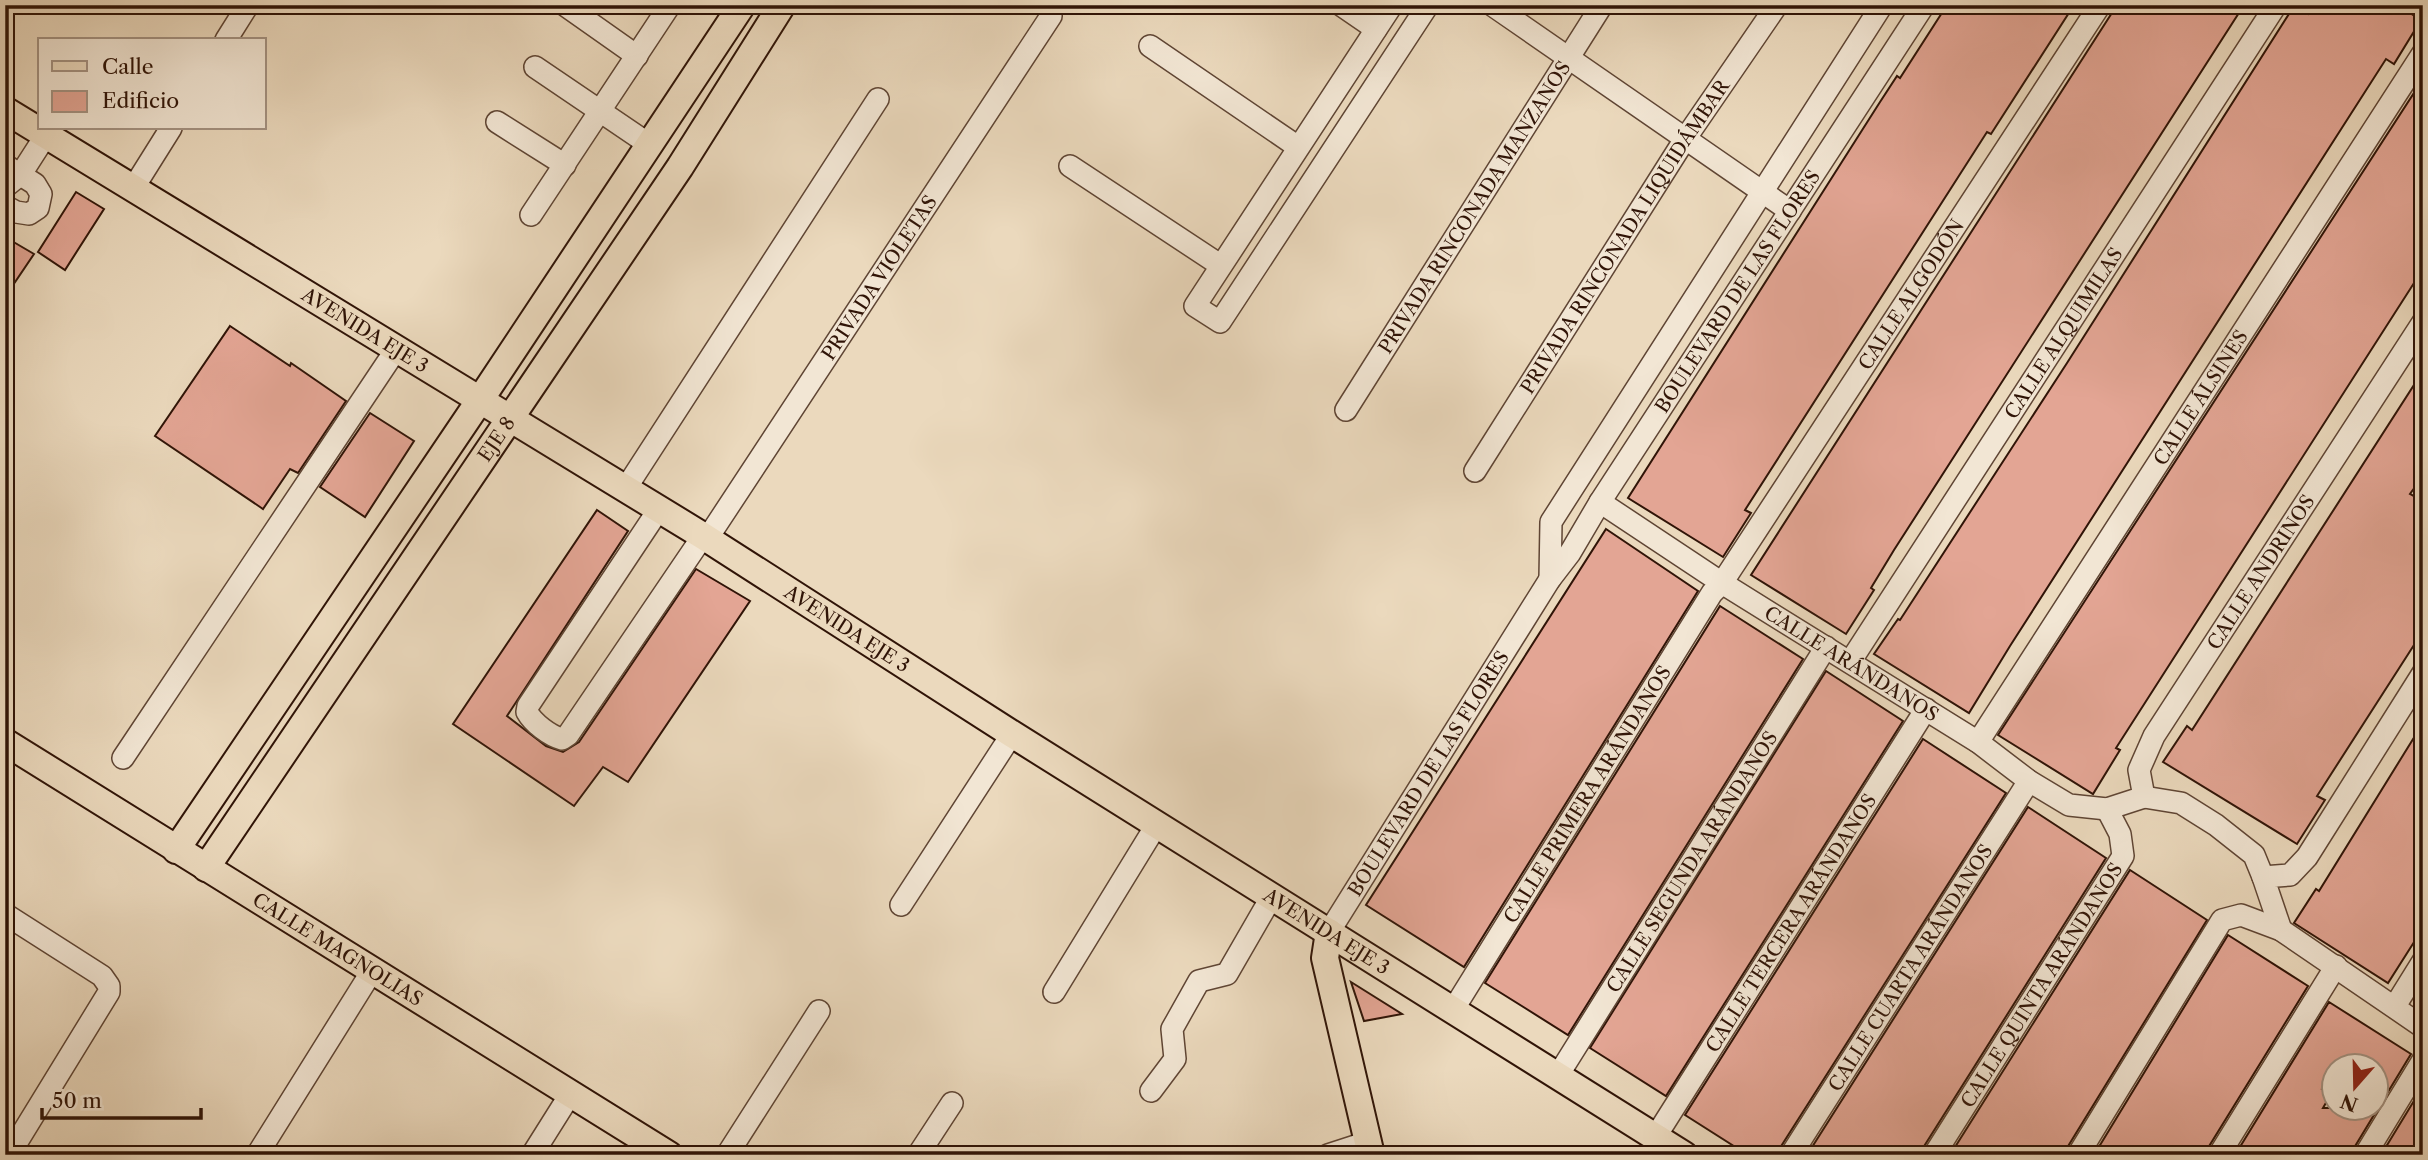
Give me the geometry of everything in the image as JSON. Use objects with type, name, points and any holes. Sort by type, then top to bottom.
[{"type":"main road","name":"EJE 8","points":[[176,850],[480,400],[742,5]]},
{"type":"main road","name":"EJE 8","points":[[206,868],[680,167],[782,5]]},
{"type":"main road","name":"AVENIDA EJE 3","points":[[5,110],[626,488],[1012,734],[1684,1155]]},
{"type":"main road","name":"CALLE MAGNOLIAS","points":[[5,742],[669,1155]]},
{"type":"main road","points":[[1329,932],[1325,958],[1370,1148]]},
{"type":"street","points":[[227,38],[248,5]]},
{"type":"street","points":[[531,215],[670,5]]},
{"type":"street","points":[[1341,5],[1376,29]]},
{"type":"street","points":[[1392,5],[1195,306],[1220,322],[1428,5]]},
{"type":"street","points":[[1492,5],[1790,211]]},
{"type":"street","name":"PRIVADA RINCONADA MANZANOS","points":[[1346,410],[1602,5]]},
{"type":"street","name":"PRIVADA RINCONADA LIQUIDÁMBAR","points":[[1475,471],[1685,139],[1777,5]]},
{"type":"street","name":"BOULEVARD DE LAS FLORES","points":[[1550,579],[1552,522],[1882,5]]},
{"type":"street","name":"BOULEVARD DE LAS FLORES","points":[[1329,932],[1550,579],[1570,553],[1600,502],[1924,5]]},
{"type":"street","name":"CALLE ALGODÓN","points":[[1722,583],[2100,5]]},
{"type":"street","name":"CALLE ALQUIMILAS","points":[[1850,663],[2276,5]]},
{"type":"street","points":[[566,6],[637,56]]},
{"type":"street","name":"PRIVADA VIOLETAS","points":[[659,509],[528,706],[530,718],[555,737],[562,739],[568,735],[705,538],[1051,16]]},
{"type":"street","points":[[1150,46],[1298,147]]},
{"type":"street","name":"CALLE ÁLSINES","points":[[1978,742],[2423,53]]},
{"type":"street","points":[[535,67],[650,145]]},
{"type":"street","points":[[626,488],[878,99]]},
{"type":"street","points":[[497,122],[565,165]]},
{"type":"street","points":[[134,187],[170,130]]},
{"type":"street","points":[[5,206],[22,215],[38,208],[41,200],[39,189],[10,176],[46,135]]},
{"type":"street","points":[[1070,166],[1220,265]]},
{"type":"street","name":"CALLE ANDRINOS","points":[[2144,797],[2139,770],[2154,736],[2423,322]]},
{"type":"street","points":[[123,758],[397,348]]},
{"type":"street","name":"CALLE ARÁNDANOS","points":[[1600,502],[1722,583],[1978,742],[2029,781],[2069,804],[2108,809]]},
{"type":"street","name":"CALLE PRIMERA ARÁNDANOS","points":[[1453,1010],[1705,604],[1722,583]]},
{"type":"street","name":"CALLE SEGUNDA ARÁNDANOS","points":[[1557,1077],[1826,647]]},
{"type":"street","points":[[2263,877],[2290,875],[2307,857],[2423,673]]},
{"type":"street","name":"CALLE TERCERA ARÁNDANOS","points":[[1656,1136],[1926,709]]},
{"type":"street","points":[[901,905],[1012,734]]},
{"type":"street","name":"CALLE CUARTA ARÁNDANOS","points":[[1791,1155],[2029,781]]},
{"type":"street","points":[[2108,809],[2144,797],[2181,803],[2216,825],[2254,855],[2281,930]]},
{"type":"street","name":"CALLE QUINTA ARÁNDANOS","points":[[1934,1155],[2123,856],[2120,834],[2108,809]]},
{"type":"street","points":[[1054,992],[1157,824]]},
{"type":"street","points":[[1151,1091],[1175,1059],[1172,1029],[1199,981],[1227,975],[1272,896]]},
{"type":"street","points":[[5,914],[102,976],[109,986],[109,992],[9,1155]]},
{"type":"street","points":[[2078,1155],[2222,920],[2241,915],[2281,930],[2423,1027]]},
{"type":"street","points":[[2395,1006],[2423,961]]},
{"type":"street","points":[[2219,1155],[2336,966]]},
{"type":"street","points":[[257,1155],[372,971]]},
{"type":"street","points":[[727,1155],[819,1011]]},
{"type":"street","points":[[2365,1155],[2423,1060]]},
{"type":"street","points":[[532,1155],[571,1093]]},
{"type":"street","points":[[918,1155],[952,1103]]},
{"type":"street","points":[[1328,1155],[1370,1148]]},
{"type":"building","points":[[1947,5],[2074,5],[1991,134],[1987,132],[1745,510],[1751,513],[1723,557],[1628,498],[1880,102],[1897,76],[1900,78]]},
{"type":"building","points":[[2117,5],[2244,5],[1894,550],[1871,588],[1874,590],[1846,634],[1751,575]]},
{"type":"building","points":[[2314,5],[2397,5],[2421,20],[2394,64],[2386,59],[1969,713],[1874,654],[1898,619],[1900,620],[2067,363],[2294,6],[2308,14]]},
{"type":"building","points":[[2423,79],[2423,269],[2116,748],[2120,750],[2093,794],[1998,735]]},
{"type":"building","points":[[76,192],[104,209],[65,270],[38,252]]},
{"type":"building","points":[[5,237],[34,254],[5,297]]},
{"type":"building","points":[[230,326],[346,401],[298,473],[290,469],[263,509],[155,436]]},
{"type":"building","points":[[2423,371],[2423,476],[2410,494],[2423,501],[2423,631],[2317,796],[2325,800],[2297,844],[2163,762],[2187,726],[2192,730]]},
{"type":"building","points":[[370,413],[414,441],[365,517],[320,487]]},
{"type":"building","points":[[597,510],[628,531],[507,716],[546,746],[563,752],[579,742],[696,569],[750,601],[628,782],[603,767],[574,806],[453,724]]},
{"type":"building","points":[[1606,529],[1698,591],[1464,967],[1366,905]]},
{"type":"building","points":[[1720,606],[1803,659],[1568,1035],[1485,983]]},
{"type":"building","points":[[1826,671],[1903,721],[1666,1096],[1590,1048]]},
{"type":"building","points":[[2423,723],[2423,928],[2388,983],[2294,923],[2316,889],[2319,891]]},
{"type":"building","points":[[1923,739],[2006,793],[1778,1155],[1748,1155],[1685,1115]]},
{"type":"building","points":[[2028,807],[2106,858],[1921,1155],[1807,1155]]},
{"type":"building","points":[[2130,870],[2207,920],[2065,1155],[1950,1155]]},
{"type":"building","points":[[2228,935],[2308,986],[2206,1155],[2094,1155]]},
{"type":"building","points":[[1351,982],[1402,1014],[1364,1021]]},
{"type":"building","points":[[2329,1002],[2411,1054],[2390,1089],[2390,1052],[2320,1052],[2320,1122],[2370,1122],[2352,1155],[2235,1155]]},
{"type":"building","points":[[2423,1086],[2423,1155],[2381,1155]]}]
